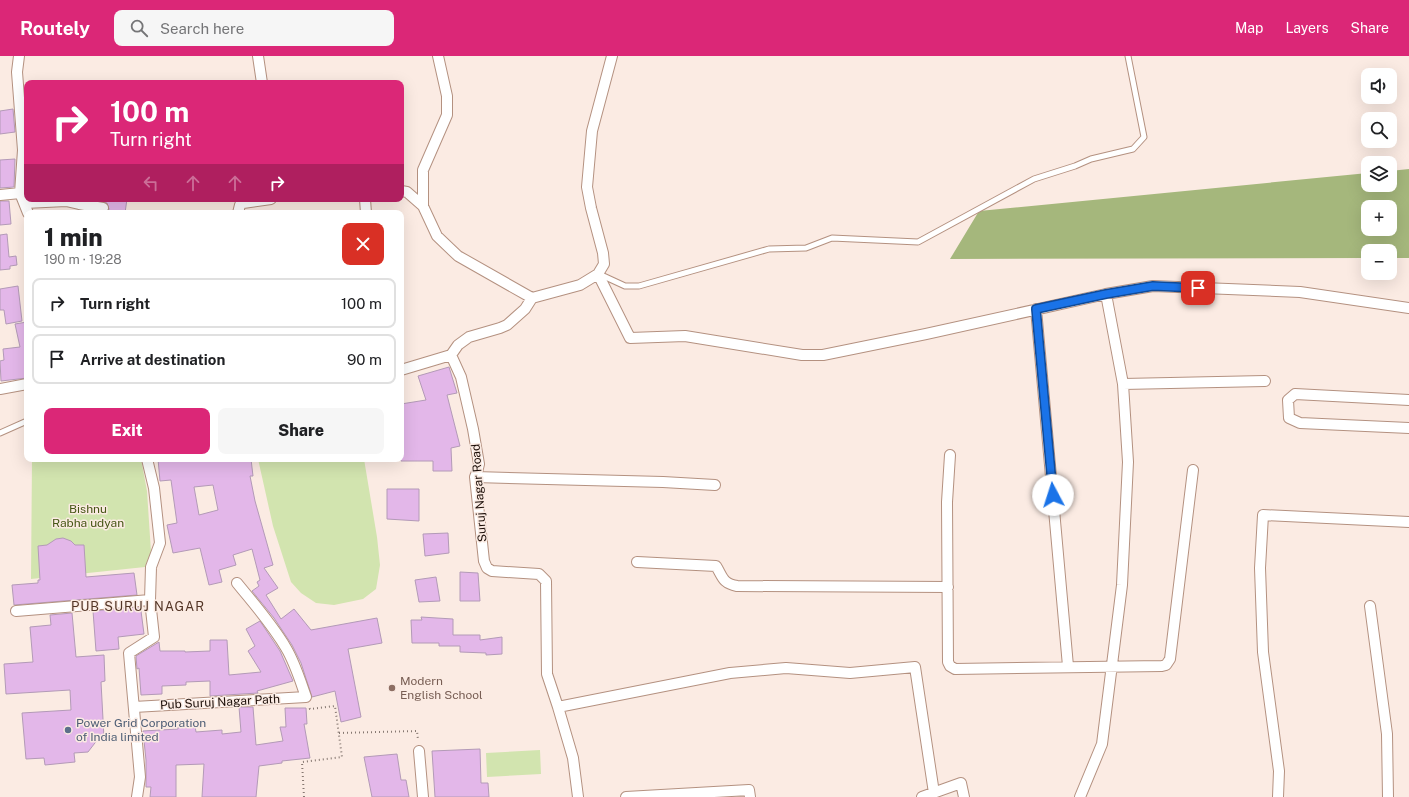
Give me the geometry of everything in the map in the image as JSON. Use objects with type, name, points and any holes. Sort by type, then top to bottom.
[{"type":"street","points":[[19,56],[17,72],[23,150],[20,193],[24,201]]},
{"type":"street","points":[[258,56],[262,80]]},
{"type":"street","points":[[422,206],[424,170],[447,115],[447,96],[438,56]]},
{"type":"street","points":[[404,369],[451,355],[458,345],[469,337],[500,328],[515,319],[525,309],[532,298],[580,285],[598,274],[604,264],[603,252],[587,187],[592,131],[612,56]]},
{"type":"street","points":[[404,192],[407,192],[422,206],[437,236],[458,256],[532,298]]},
{"type":"street","points":[[0,195],[20,193]]},
{"type":"street","points":[[27,210],[25,203],[46,202]]},
{"type":"street","points":[[70,202],[103,208]]},
{"type":"street","points":[[239,210],[240,205],[250,202]]},
{"type":"street","points":[[598,274],[630,338],[686,336],[802,354],[823,355],[1106,294],[1153,286],[1300,292],[1409,308]]},
{"type":"street","points":[[1080,797],[1102,744],[1122,585],[1128,462],[1123,384],[1106,294]]},
{"type":"street","points":[[1036,309],[1068,666]]},
{"type":"street","name":"Suruj Nagar Road","points":[[451,355],[461,377],[473,429],[479,464],[475,477],[484,561],[487,568],[492,571],[539,574],[546,581],[547,674],[572,758],[578,797]]},
{"type":"street","points":[[1123,384],[1265,381]]},
{"type":"street","points":[[0,389],[24,385]]},
{"type":"street","points":[[1409,400],[1295,394],[1288,400],[1290,418],[1300,422],[1409,428]]},
{"type":"street","points":[[950,455],[947,502],[948,662],[950,666],[956,669],[1068,666],[1162,666],[1166,664],[1170,659],[1193,470]]},
{"type":"street","points":[[137,797],[140,777],[129,653],[154,637],[150,600],[151,567],[160,543],[154,488],[148,462]]},
{"type":"street","points":[[475,477],[663,482],[715,485]]},
{"type":"street","points":[[1278,797],[1279,771],[1262,652],[1260,568],[1263,515],[1409,522]]},
{"type":"street","points":[[637,562],[716,566],[724,580],[737,586],[948,588]]},
{"type":"street","points":[[237,583],[270,624],[286,648],[297,671],[306,697]]},
{"type":"street","points":[[16,611],[150,600]]},
{"type":"street","points":[[1370,606],[1387,734],[1388,797]]},
{"type":"street","points":[[558,707],[730,673],[786,668],[850,673],[915,667],[934,793]]},
{"type":"street","name":"Pub Suruj Nagar Path","points":[[134,707],[306,697]]},
{"type":"street","points":[[419,751],[422,797]]},
{"type":"street","points":[[922,797],[961,783],[964,797]]},
{"type":"street","points":[[626,797],[748,790],[750,797]]},
{"type":"lane","points":[[598,274],[625,286],[639,286],[770,249],[806,248],[832,238],[918,242],[1034,179],[1075,166],[1091,158],[1133,149],[1144,138],[1128,56]]},
{"type":"lane","points":[[0,432],[24,422]]},
{"type":"path","points":[[304,797],[302,762],[342,757],[335,706],[310,709],[306,697]]},
{"type":"path","points":[[339,733],[416,731],[419,751]]},
{"type":"green space","points":[[1409,169],[1409,258],[1397,258],[1397,244],[1361,244],[1361,258],[950,259],[979,211],[1361,174],[1361,192],[1397,192],[1397,170]]},
{"type":"green space","name":"Bishnu Rabha udyan","points":[[32,462],[142,462],[147,491],[151,552],[145,567],[31,579]]},
{"type":"green space","points":[[259,462],[364,462],[377,537],[380,565],[376,589],[363,599],[334,605],[316,603],[301,593],[291,582],[273,526]]},
{"type":"green space","points":[[540,750],[541,774],[487,777],[486,753]]},
{"type":"building","points":[[13,109],[15,132],[0,134],[0,111]]},
{"type":"building","points":[[15,159],[14,187],[0,188],[0,160]]},
{"type":"building","points":[[0,201],[9,201],[11,224],[0,225]]},
{"type":"building","points":[[102,202],[127,202],[125,210],[108,210],[107,203]]},
{"type":"building","points":[[7,234],[9,257],[16,256],[17,265],[10,266],[10,269],[0,270],[0,235]]},
{"type":"building","points":[[18,286],[22,321],[6,324],[4,310],[0,310],[0,289]]},
{"type":"building","points":[[24,322],[24,378],[1,381],[0,361],[4,360],[3,349],[20,347],[15,324]]},
{"type":"building","points":[[449,367],[457,393],[447,395],[460,446],[451,448],[452,471],[433,471],[433,461],[404,461],[404,404],[426,400],[418,376]]},
{"type":"building","points":[[158,462],[251,462],[253,476],[250,476],[255,501],[273,565],[264,568],[278,588],[266,595],[281,619],[294,609],[311,630],[377,618],[382,643],[348,649],[361,717],[341,722],[335,691],[312,697],[301,663],[292,645],[274,618],[252,591],[259,586],[257,582],[260,580],[252,549],[233,555],[236,565],[219,570],[222,582],[209,585],[200,548],[173,553],[167,525],[177,523],[171,480],[160,481]],"holes":[[[213,485],[218,510],[199,515],[194,487]]]},
{"type":"building","points":[[387,489],[419,489],[419,521],[387,519]]},
{"type":"building","points":[[448,533],[449,553],[425,556],[423,534]]},
{"type":"building","points":[[63,538],[71,541],[75,545],[84,545],[86,577],[134,573],[137,595],[14,605],[12,585],[38,583],[38,580],[40,580],[38,546],[47,545],[56,539]]},
{"type":"building","points":[[460,572],[478,573],[480,601],[460,601]]},
{"type":"building","points":[[436,577],[440,601],[419,602],[415,580]]},
{"type":"building","points":[[138,607],[139,611],[141,611],[144,634],[118,637],[119,649],[96,651],[93,611]]},
{"type":"building","points":[[72,613],[76,657],[104,655],[105,681],[101,682],[104,738],[98,739],[88,752],[74,753],[75,762],[45,765],[44,758],[26,759],[22,713],[71,710],[70,690],[6,694],[4,664],[33,662],[30,627],[51,625],[50,615]]},
{"type":"building","points":[[421,617],[453,619],[453,635],[480,635],[480,640],[502,637],[502,654],[486,655],[486,653],[460,652],[460,646],[439,646],[439,643],[412,643],[411,620],[422,620]]},
{"type":"building","points":[[260,621],[280,651],[293,681],[257,691],[258,693],[210,696],[210,681],[186,682],[186,685],[162,686],[162,694],[141,695],[139,668],[137,669],[136,656],[159,642],[160,651],[185,652],[210,651],[210,640],[227,640],[229,675],[261,672],[248,651],[255,646],[246,629]]},
{"type":"building","points":[[239,707],[253,707],[256,745],[283,741],[280,727],[286,727],[285,708],[306,708],[307,724],[304,724],[310,758],[282,761],[282,763],[259,766],[256,797],[202,797],[204,764],[176,765],[176,797],[150,797],[151,787],[146,787],[146,760],[143,731],[178,729],[178,727],[195,726],[196,732],[222,730],[222,734],[241,732]]},
{"type":"building","points":[[480,749],[481,783],[488,783],[489,797],[435,797],[432,751]]},
{"type":"building","points":[[397,754],[401,780],[406,780],[409,797],[372,797],[364,757]]},
{"type":"place","name":"Modern English School","points":[[392,688]]},
{"type":"place","name":"Power Grid Corporation of India limited","points":[[68,730]]},
{"type":"district","name":"PUB SURUJ NAGAR","points":[[138,606]]},
{"type":"route","points":[[1053,495],[1036,309],[1106,294],[1153,286],[1198,288]]}]
